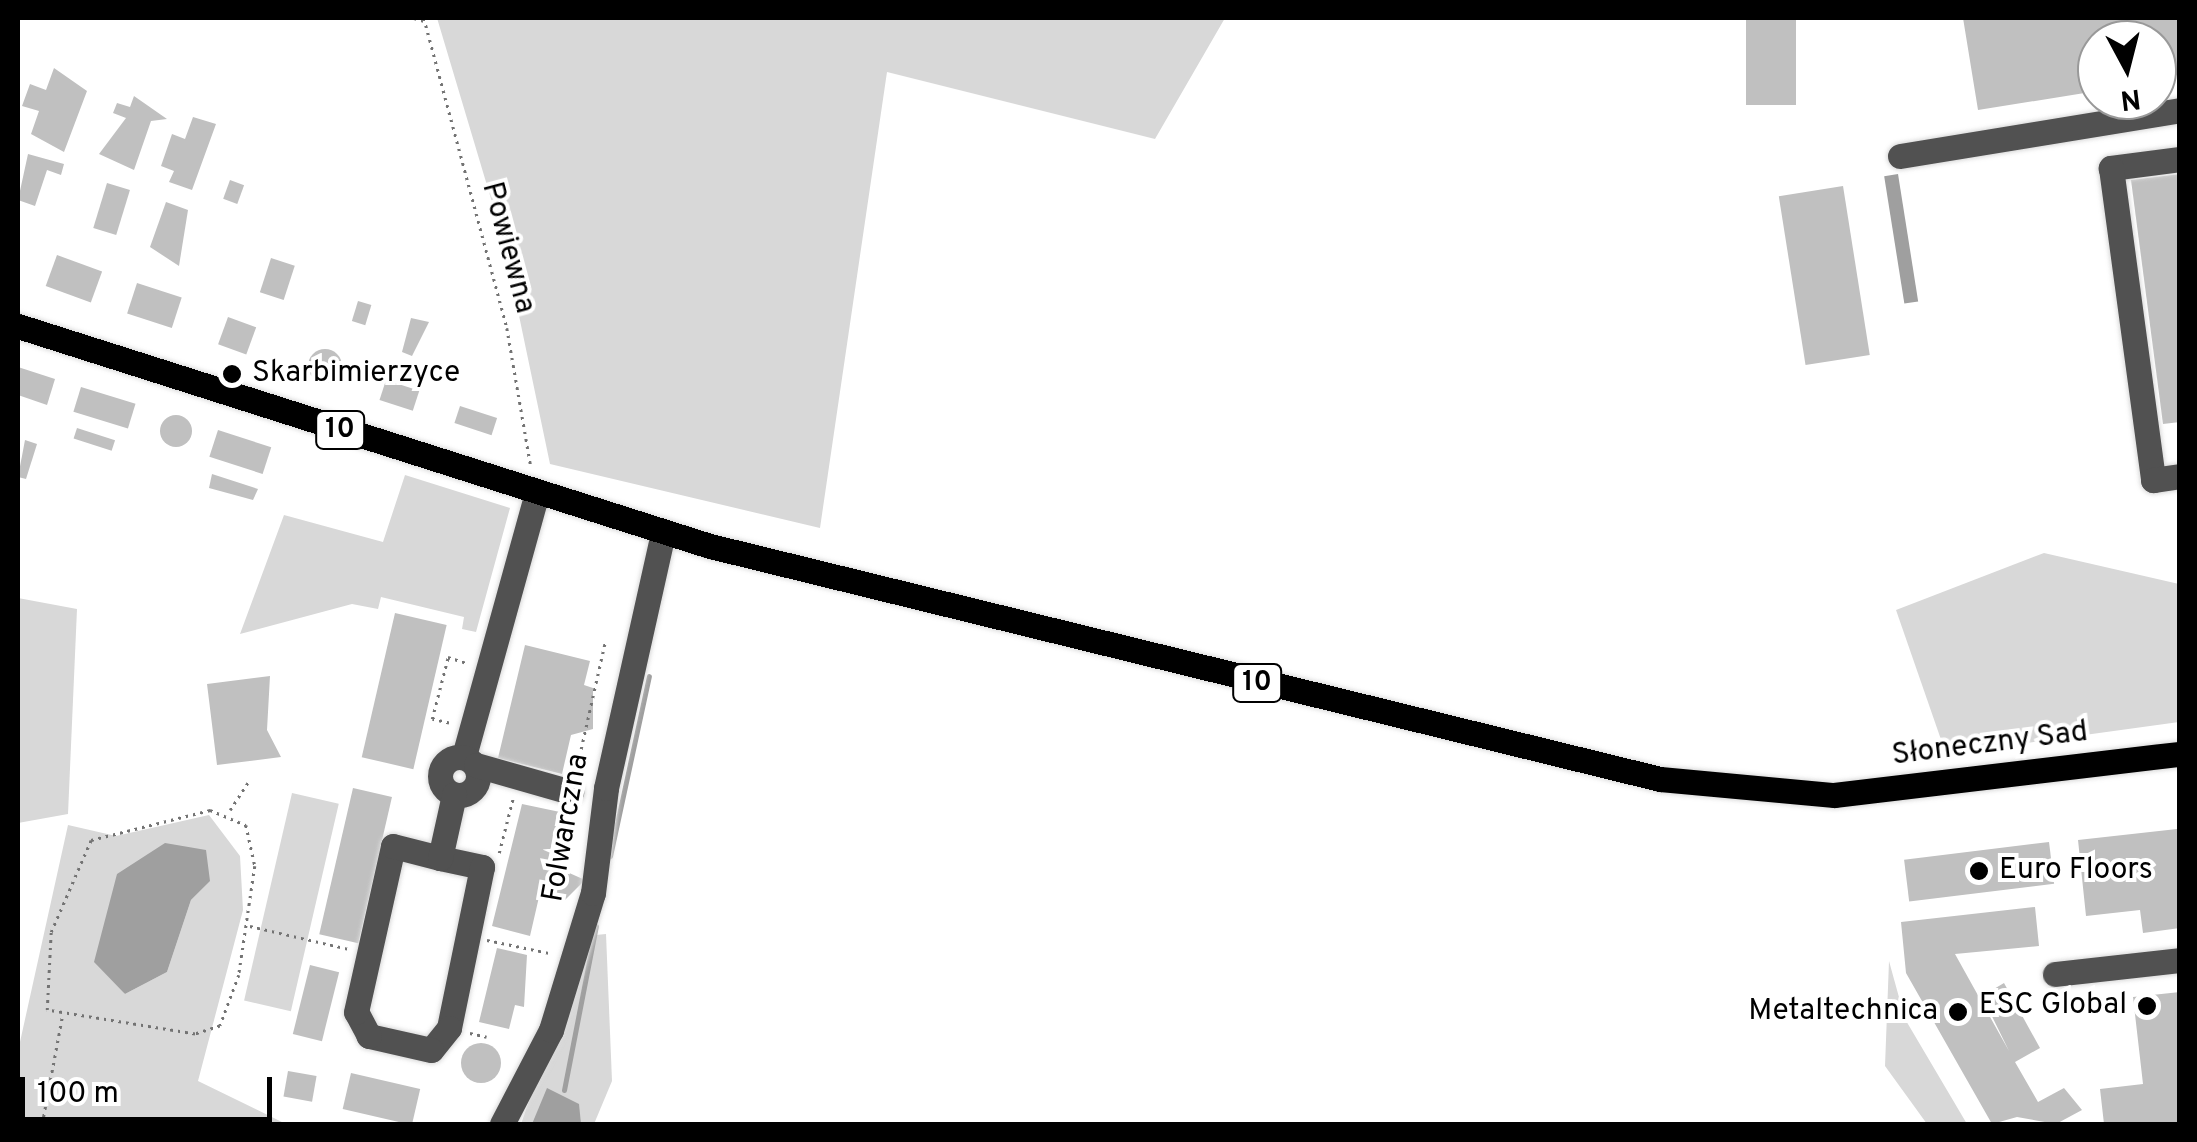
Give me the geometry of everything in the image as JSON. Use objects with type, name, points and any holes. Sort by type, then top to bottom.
[{"type":"main road","name":"10","points":[[18,326],[538,477],[663,532]]},
{"type":"main road","name":"Słoneczny Sad","points":[[663,532],[1639,775],[1808,796],[2180,754]]},
{"type":"street","points":[[1900,156],[2180,110]]},
{"type":"street","points":[[2180,159],[2110,168],[2153,480],[2180,476]]},
{"type":"street","points":[[440,858],[454,795],[470,793],[472,729],[538,477]]},
{"type":"street","name":"Folwarczna","points":[[502,1124],[552,1030],[592,893],[663,532]]},
{"type":"street","points":[[470,761],[571,792]]},
{"type":"street","points":[[394,846],[482,867],[466,935],[449,1028],[431,1050],[360,1032],[367,954],[394,846]]},
{"type":"street","points":[[2055,974],[2180,960]]},
{"type":"path","points":[[414,18],[424,19]]},
{"type":"path","name":"Powiewna","points":[[424,19],[508,328],[538,477]]},
{"type":"path","points":[[571,792],[605,642]]},
{"type":"path","points":[[472,729],[432,719],[448,657],[488,668]]},
{"type":"path","points":[[229,812],[248,782]]},
{"type":"path","points":[[229,812],[253,843],[248,926],[215,1030],[62,1016],[47,1010],[42,981],[51,932],[91,840],[130,824],[229,812]]},
{"type":"path","points":[[248,926],[367,954]]},
{"type":"path","points":[[466,935],[548,953]]},
{"type":"path","points":[[42,1124],[62,1016]]},
{"type":"shaded area","points":[[437,18],[1225,18],[1155,139],[887,72],[820,528],[550,464],[503,239]]},
{"type":"shaded area","points":[[1898,174],[1918,301],[1904,304],[1884,176]]},
{"type":"shaded area","points":[[405,475],[510,508],[476,632],[462,629],[464,617],[381,597],[378,609],[352,604],[240,634],[284,515],[383,542]]},
{"type":"shaded area","points":[[2044,553],[2179,584],[2179,722],[1946,754],[1896,610]]},
{"type":"shaded area","points":[[18,598],[77,609],[68,814],[18,823]]},
{"type":"shaded area","points":[[292,793],[339,804],[291,1011],[244,1001]]},
{"type":"shaded area","points":[[209,815],[240,856],[243,910],[198,1081],[286,1124],[18,1124],[18,1051],[68,825],[116,836]],"holes":[[[210,881],[191,900],[167,972],[125,994],[112,975]]]},
{"type":"shaded area","points":[[165,843],[206,850],[210,881],[191,900],[167,972],[125,994],[94,962],[117,874]]},
{"type":"shaded area","points":[[606,934],[612,1081],[594,1124],[521,1124],[586,936]]},
{"type":"shaded area","points":[[1889,961],[1905,1019],[1967,1124],[1927,1124],[1885,1066]]},
{"type":"shaded area","points":[[547,1088],[579,1104],[581,1124],[532,1124]]},
{"type":"building","points":[[1746,18],[1796,18],[1796,105],[1746,105]]},
{"type":"building","points":[[1963,18],[2180,18],[2180,74],[2177,75],[2177,20],[2077,20],[2077,94],[1978,110]]},
{"type":"building","points":[[54,68],[87,91],[64,152],[31,134],[39,111],[22,106],[30,84],[46,90]]},
{"type":"building","points":[[134,96],[167,119],[151,121],[134,170],[99,154],[126,118],[113,113],[117,103],[130,107]]},
{"type":"building","points":[[193,117],[216,124],[192,190],[169,182],[174,171],[161,166],[172,134],[185,139]]},
{"type":"building","points":[[28,154],[64,164],[61,175],[47,170],[35,206],[18,200]]},
{"type":"building","points":[[2180,174],[2180,422],[2163,424],[2131,180]]},
{"type":"building","points":[[230,180],[244,185],[237,204],[223,199]]},
{"type":"building","points":[[107,183],[130,190],[116,235],[93,228]]},
{"type":"building","points":[[1843,186],[1870,355],[1806,365],[1779,196]]},
{"type":"building","points":[[166,202],[188,210],[179,266],[150,247]]},
{"type":"building","points":[[57,255],[102,271],[91,302],[46,286]]},
{"type":"building","points":[[271,258],[295,266],[284,300],[260,292]]},
{"type":"building","points":[[137,283],[182,298],[172,328],[127,313]]},
{"type":"building","points":[[358,301],[371,305],[365,325],[352,321]]},
{"type":"building","points":[[228,317],[256,327],[246,355],[218,344]]},
{"type":"building","points":[[411,318],[429,322],[412,356],[402,352]]},
{"type":"building","points":[[325,349],[337,354],[342,366],[337,378],[325,383],[313,378],[308,366],[313,354]]},
{"type":"building","points":[[18,367],[55,379],[47,405],[18,395]]},
{"type":"building","points":[[386,380],[419,391],[413,411],[380,400]]},
{"type":"building","points":[[81,387],[136,404],[128,429],[73,412]]},
{"type":"building","points":[[460,406],[497,418],[492,435],[454,423]]},
{"type":"building","points":[[176,415],[187,420],[192,431],[187,442],[176,447],[165,442],[160,431],[165,420]]},
{"type":"building","points":[[77,428],[115,440],[112,451],[74,438]]},
{"type":"building","points":[[218,430],[271,447],[263,474],[209,457]]},
{"type":"building","points":[[25,440],[37,444],[26,479],[18,477]]},
{"type":"building","points":[[212,474],[258,489],[253,500],[209,488]]},
{"type":"building","points":[[395,613],[447,625],[413,769],[362,757]]},
{"type":"building","points":[[525,645],[590,661],[584,685],[593,688],[593,729],[571,735],[562,774],[498,758]]},
{"type":"building","points":[[270,676],[267,730],[281,757],[217,765],[207,684]]},
{"type":"building","points":[[353,788],[392,797],[358,943],[319,934]]},
{"type":"building","points":[[522,804],[560,812],[547,863],[585,880],[562,903],[539,897],[530,936],[492,926]]},
{"type":"building","points":[[2177,829],[2180,928],[2143,933],[2140,910],[2086,916],[2078,840]]},
{"type":"building","name":"Euro Floors","points":[[2049,842],[2054,884],[1909,901],[1904,860]]},
{"type":"building","name":"Metaltechnica","points":[[2035,907],[2039,946],[1955,954],[2009,1051],[1982,996],[2004,983],[2040,1048],[2015,1062],[2038,1102],[2064,1088],[2082,1110],[2056,1124],[2017,1117],[1992,1124],[1906,973],[1901,922]]},
{"type":"building","points":[[497,948],[527,955],[524,1007],[515,1005],[509,1029],[479,1022]]},
{"type":"building","points":[[310,965],[339,972],[322,1041],[293,1034]]},
{"type":"building","points":[[2180,992],[2180,1124],[2104,1124],[2100,1089],[2143,1084],[2133,997]]},
{"type":"building","points":[[481,1043],[495,1049],[501,1063],[495,1077],[481,1083],[467,1077],[461,1063],[467,1049]]},
{"type":"building","points":[[288,1071],[317,1076],[312,1102],[283,1097]]},
{"type":"building","points":[[351,1073],[420,1089],[412,1124],[343,1109]]},
{"type":"waterway","points":[[610,856],[649,676]]},
{"type":"waterway","points":[[564,1090],[596,926]]},
{"type":"place","name":"Skarbimierzyce","points":[[232,374]]},
{"type":"place","name":"Euro Floors","points":[[1979,871]]},
{"type":"place","name":"ESC Global","points":[[2147,1006]]},
{"type":"place","name":"Metaltechnica","points":[[1958,1012]]}]
